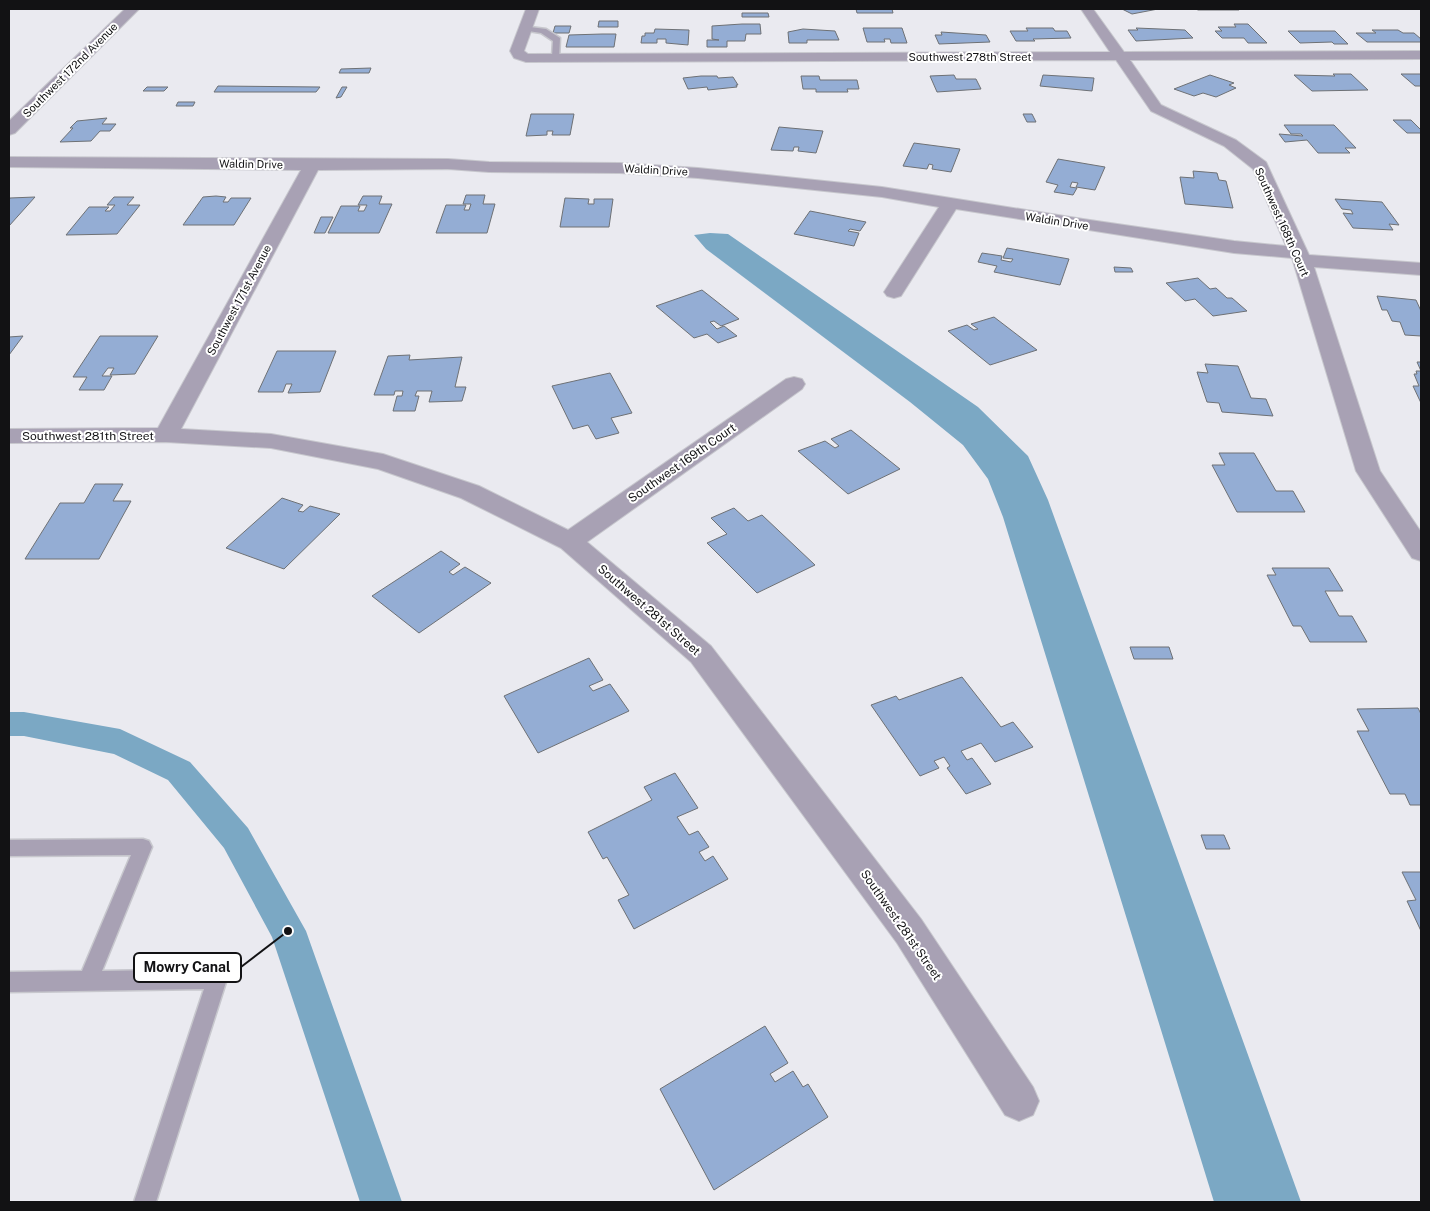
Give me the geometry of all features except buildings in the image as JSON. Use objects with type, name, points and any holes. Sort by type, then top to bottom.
[{"type":"street","name":"Southwest 172nd Avenue","points":[[9,130],[132,9]]},
{"type":"street","points":[[525,28],[532,9]]},
{"type":"street","name":"Southwest 168th Court","points":[[1087,9],[1156,108],[1230,143],[1260,166],[1300,257],[1368,471],[1421,552]]},
{"type":"street","name":"Southwest 278th Street","points":[[525,28],[516,51],[519,55],[526,58],[1421,55]]},
{"type":"street","name":"Waldin Drive","points":[[9,162],[312,165],[448,164],[489,167],[620,168],[698,173],[882,192],[1300,257],[1421,268]]},
{"type":"street","name":"Southwest 171st Avenue","points":[[166,435],[312,165]]},
{"type":"street","points":[[894,292],[950,204]]},
{"type":"street","name":"Southwest 169th Court","points":[[570,542],[794,384]]},
{"type":"street","name":"Southwest 281th Street","points":[[9,436],[166,435]]},
{"type":"street","name":"Southwest 281st Street","points":[[166,435],[271,441],[383,462],[470,492],[570,542],[701,654],[909,931],[1018,1101]]},
{"type":"lane","points":[[525,28],[543,30],[557,40],[556,58]]},
{"type":"lane","points":[[9,848],[142,847],[88,981]]},
{"type":"lane","points":[[9,982],[217,979],[145,1202]]},
{"type":"water","points":[[710,233],[728,234],[978,407],[1028,456],[1048,500],[1301,1202],[1214,1202],[1003,517],[988,479],[963,445],[910,402],[706,249],[694,235]]},
{"type":"waterway","points":[[9,724],[24,724],[120,742],[179,771],[236,838],[288,931],[381,1202]]},
{"type":"place","name":"Mowry Canal","points":[[288,931]]}]
